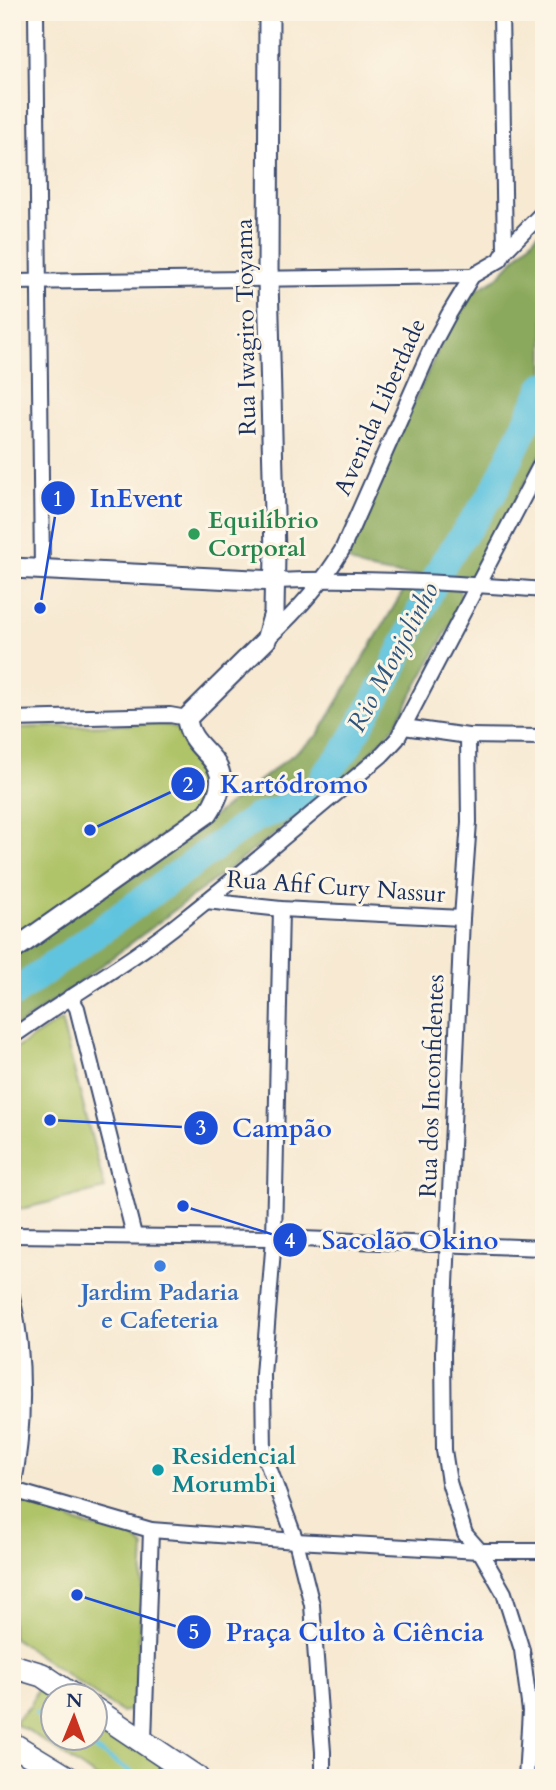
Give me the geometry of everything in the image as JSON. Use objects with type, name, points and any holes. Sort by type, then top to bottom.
[{"type":"main road","points":[[12,1666],[41,1675],[52,1682]]},
{"type":"main road","points":[[108,1718],[197,1778]]},
{"type":"main road","points":[[12,1744],[68,1778]]},
{"type":"main road","points":[[12,1755],[38,1759]]},
{"type":"street","points":[[36,12],[42,571]]},
{"type":"street","name":"Rua Iwagiro Toyama","points":[[266,640],[274,613],[275,581],[268,279],[269,12]]},
{"type":"street","points":[[501,12],[505,251]]},
{"type":"street","name":"Avenida Liberdade","points":[[187,718],[289,619],[331,570],[433,344],[472,276],[500,260],[505,251],[544,211]]},
{"type":"street","points":[[12,282],[472,276]]},
{"type":"street","points":[[12,1037],[135,956],[206,901],[382,755],[397,739],[544,458]]},
{"type":"street","points":[[12,568],[275,581],[323,579],[453,583],[544,590]]},
{"type":"street","points":[[12,719],[170,715],[187,718],[194,736],[216,765],[221,783],[217,798],[208,813],[12,951]]},
{"type":"street","points":[[404,727],[468,736],[544,737]]},
{"type":"street","name":"Rua dos Inconfidentes","points":[[468,736],[469,822],[443,1353],[444,1450],[449,1482],[465,1534],[480,1550],[504,1593],[522,1650],[537,1711],[526,1778]]},
{"type":"street","name":"Rua Afif Cury Nassur","points":[[206,901],[281,909],[463,918]]},
{"type":"street","points":[[281,909],[274,1238],[263,1376],[264,1454],[296,1541],[312,1605],[323,1778]]},
{"type":"street","points":[[70,997],[77,1008],[134,1235]]},
{"type":"street","points":[[12,1234],[274,1238],[544,1248]]},
{"type":"street","points":[[12,1296],[22,1348],[22,1414],[13,1492],[152,1530],[296,1541],[544,1551]]},
{"type":"street","points":[[144,1741],[152,1530]]},
{"type":"green space","points":[[544,227],[544,448],[474,577],[385,573],[354,564],[344,556],[461,299],[497,278]]},
{"type":"green space","points":[[405,588],[458,588],[462,596],[458,611],[395,726],[354,770],[301,814],[76,985],[12,1030],[12,956],[169,851],[318,735]]},
{"type":"green space","points":[[145,724],[169,726],[185,735],[210,773],[210,794],[197,811],[12,940],[12,728]]},
{"type":"green space","points":[[61,1020],[105,1189],[12,1209],[12,1051]]},
{"type":"green space","points":[[34,1500],[80,1524],[133,1536],[144,1547],[136,1703],[131,1710],[121,1712],[108,1703],[108,1682],[77,1682],[12,1637],[12,1534],[15,1518],[21,1505]]},
{"type":"green space","points":[[38,1685],[38,1737],[13,1723],[31,1705]]},
{"type":"green space","points":[[108,1726],[188,1778],[97,1778],[59,1752],[108,1752]]},
{"type":"waterway","name":"Rio Monjolinho","points":[[12,995],[255,818],[278,810],[321,785],[325,775],[345,751],[390,674],[444,562],[493,493],[544,386]]},
{"type":"waterway","points":[[99,1752],[141,1778]]},
{"type":"place","name":"Equilíbrio Corporal","points":[[194,534]]},
{"type":"place","name":"InEvent","points":[[40,608]]},
{"type":"place","name":"Kartódromo","points":[[90,830]]},
{"type":"place","name":"Campão","points":[[50,1120]]},
{"type":"place","name":"Sacolão Okino","points":[[183,1206]]},
{"type":"place","name":"Jardim Padaria e Cafeteria","points":[[160,1266]]},
{"type":"place","name":"Residencial Morumbi","points":[[158,1470]]},
{"type":"place","name":"Praça Culto à Ciência","points":[[77,1595]]}]
